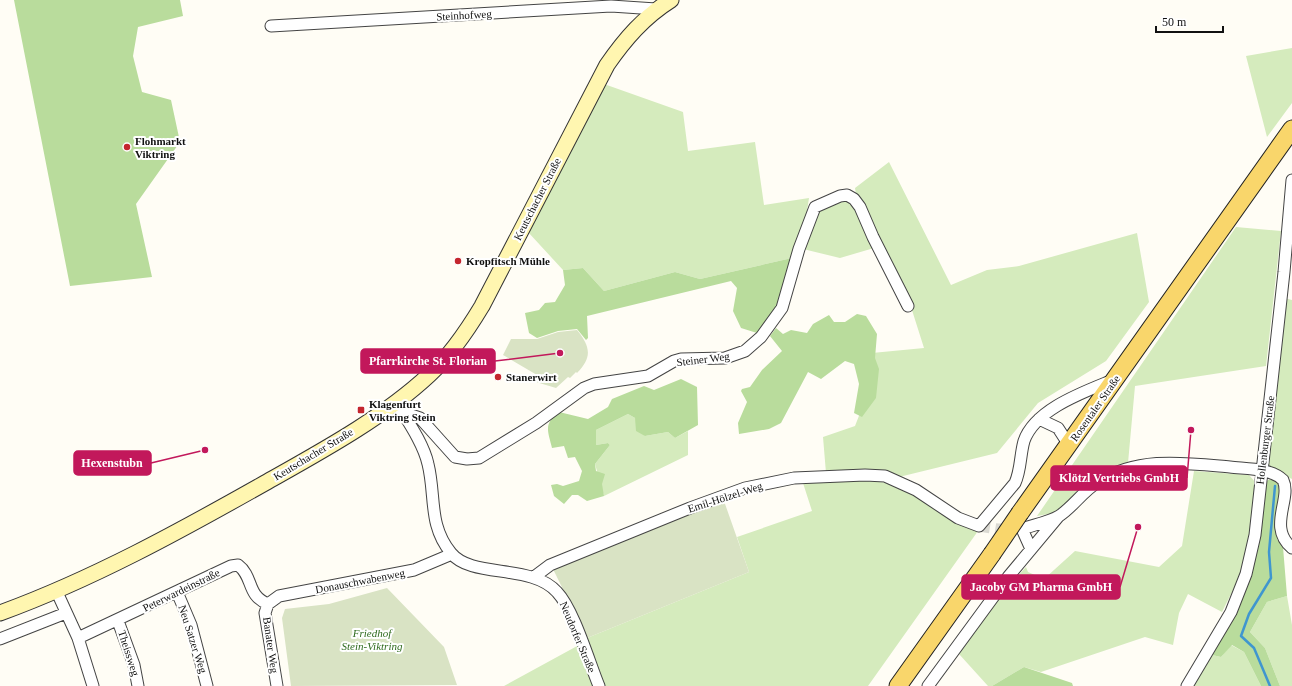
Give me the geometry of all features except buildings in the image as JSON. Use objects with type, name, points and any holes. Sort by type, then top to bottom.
[{"type":"main road","name":"Keutschacher Straße","points":[[0,612],[56,590],[113,564],[203,518],[399,407],[429,375],[468,329],[482,306],[607,65],[623,41],[656,9],[671,0]]},
{"type":"main road","name":"Rosentaler Straße","points":[[898,686],[992,554],[1021,521],[1069,445],[1115,379],[1291,137]]},
{"type":"street","name":"Steinhofweg","points":[[271,26],[611,6],[656,9]]},
{"type":"street","name":"Hollenburger Straße","points":[[1187,686],[1231,612],[1246,574],[1255,535],[1284,272],[1292,180]]},
{"type":"street","name":"Steiner Weg","points":[[399,407],[420,418],[456,457],[467,459],[479,458],[536,423],[584,388],[594,384],[648,376],[674,361],[681,359],[725,358],[745,351],[761,337],[782,308],[800,249],[815,207],[840,196],[847,195],[854,199],[860,207],[873,237],[908,306]]},
{"type":"street","name":"Emil-Hölzel-Weg","points":[[534,577],[550,566],[690,508],[745,488],[794,478],[857,475],[885,476],[916,490],[958,518],[979,526],[1017,478],[1023,443],[1027,433],[1039,419],[1052,409],[1115,379]]},
{"type":"street","points":[[399,407],[426,456],[429,465],[434,517],[440,535],[452,554],[463,562],[477,566],[534,577]]},
{"type":"street","points":[[1039,419],[1058,428],[1069,445]]},
{"type":"street","points":[[928,686],[1008,577],[1058,516],[1096,483],[1115,472],[1137,466],[1162,463],[1194,464],[1261,471],[1278,476],[1286,486],[1288,493],[1281,530],[1284,539],[1292,548]]},
{"type":"street","points":[[1031,549],[1021,521],[1058,516]]},
{"type":"street","name":"Donauschwabenweg","points":[[268,604],[279,596],[414,570],[452,554]]},
{"type":"street","name":"Peterwardeinstraße","points":[[78,638],[118,621],[231,566],[238,565],[244,570],[255,596],[268,604]]},
{"type":"street","name":"Neudorfer Straße","points":[[534,577],[557,591],[565,602],[599,686]]},
{"type":"street","points":[[56,590],[78,638],[93,686]]},
{"type":"street","name":"Neu Satzer Weg","points":[[177,592],[191,625],[207,686]]},
{"type":"street","name":"Banater Weg","points":[[268,604],[265,613],[277,686]]},
{"type":"street","points":[[0,639],[66,613]]},
{"type":"street","name":"Theissweg","points":[[118,621],[134,665],[138,686]]},
{"type":"green space","points":[[14,0],[180,0],[183,16],[138,27],[133,56],[142,92],[171,100],[180,142],[136,204],[152,277],[70,286]]},
{"type":"green space","points":[[1292,48],[1292,103],[1267,137],[1246,56]]},
{"type":"green space","points":[[604,84],[683,112],[688,151],[755,142],[764,205],[809,198],[805,224],[792,258],[700,279],[675,272],[604,291],[583,268],[563,270],[528,232]]},
{"type":"green space","points":[[889,162],[951,285],[987,270],[1019,266],[1137,233],[1149,302],[1106,361],[1038,403],[997,453],[899,477],[826,473],[823,437],[855,426],[869,390],[872,353],[924,348],[911,307],[856,195],[855,188]]},
{"type":"green space","points":[[841,199],[850,200],[857,208],[874,248],[840,258],[803,249],[814,217],[820,209]]},
{"type":"green space","points":[[1236,227],[1281,231],[1266,366],[1135,386],[1128,463],[1102,474],[1054,513],[1037,516]]},
{"type":"green space","points":[[792,258],[776,308],[765,325],[757,333],[741,328],[733,311],[737,288],[731,281],[587,316],[588,338],[586,340],[577,329],[558,331],[537,338],[529,333],[525,313],[539,310],[545,303],[555,302],[565,285],[563,270],[583,268],[604,291],[675,272],[700,279]]},
{"type":"green space","points":[[1284,298],[1292,300],[1292,479],[1270,468],[1267,462]]},
{"type":"green space","points":[[857,314],[866,316],[877,334],[875,358],[879,369],[876,398],[862,417],[854,413],[859,384],[854,364],[845,361],[821,379],[808,372],[781,423],[769,429],[739,434],[738,423],[747,402],[741,391],[742,389],[750,387],[762,370],[782,351],[770,336],[776,328],[783,334],[791,330],[807,333],[813,324],[829,315],[834,322],[845,322]]},
{"type":"green space","points":[[577,330],[587,346],[588,352],[586,362],[577,373],[576,372],[570,378],[568,377],[556,388],[536,382],[537,375],[503,355],[511,339],[537,339],[558,332]]},
{"type":"green space","points":[[681,379],[697,387],[698,425],[675,438],[668,432],[645,436],[636,431],[635,418],[628,414],[596,430],[596,445],[608,443],[610,445],[595,464],[596,471],[605,474],[602,484],[604,496],[587,501],[578,495],[572,495],[564,504],[554,496],[551,485],[557,484],[563,486],[579,481],[582,471],[575,457],[568,458],[564,446],[552,448],[548,428],[554,416],[559,412],[588,419],[608,407],[612,399],[644,386],[654,390]]},
{"type":"green space","points":[[628,414],[635,418],[645,436],[668,432],[675,438],[688,431],[688,455],[604,496],[595,464],[610,445],[608,443],[596,445],[596,430]]},
{"type":"green space","points":[[1194,471],[1249,475],[1256,483],[1252,534],[1242,572],[1222,612],[1188,594],[1179,613],[1173,645],[1145,637],[1041,672],[1024,667],[992,686],[988,686],[959,654],[1004,591],[1026,567],[1028,572],[1044,579],[1075,551],[1159,567],[1182,546]]},
{"type":"green space","points":[[1273,479],[1279,481],[1284,489],[1277,539],[1283,547],[1287,596],[1267,602],[1250,632],[1265,648],[1280,686],[1261,686],[1244,652],[1232,645],[1221,657],[1212,655],[1248,579],[1261,534],[1264,486],[1268,480]]},
{"type":"green space","points":[[852,480],[892,483],[978,531],[868,686],[604,686],[588,646],[587,638],[749,572],[737,537],[812,511],[803,483]]},
{"type":"green space","points":[[724,501],[749,572],[587,638],[553,569]]},
{"type":"green space","name":"Friedhof Stein-Viktring","points":[[387,588],[444,647],[457,685],[291,686],[282,618],[285,609],[329,604]]},
{"type":"green space","points":[[1287,596],[1292,625],[1292,686],[1280,686],[1265,648],[1250,632],[1267,602]]},
{"type":"green space","points":[[579,645],[596,686],[504,686]]},
{"type":"green space","points":[[1231,645],[1244,652],[1261,686],[1193,686],[1212,655],[1221,657]]},
{"type":"green space","points":[[1024,667],[1072,683],[1073,686],[992,686]]},
{"type":"waterway","points":[[1270,686],[1254,648],[1241,636],[1249,614],[1271,578],[1269,552],[1275,486]]},
{"type":"tunnel","points":[[979,526],[998,529],[1012,529]]},
{"type":"place","name":"Flohmarkt Viktring","points":[[127,147]]},
{"type":"place","name":"Kropfitsch Mühle","points":[[458,261]]},
{"type":"place","name":"Pfarrkirche St. Florian","points":[[560,353]]},
{"type":"place","name":"Stanerwirt","points":[[498,377]]},
{"type":"place","name":"Klagenfurt Viktring Stein","points":[[361,410]]},
{"type":"place","name":"Klötzl Vertriebs GmbH","points":[[1191,430]]},
{"type":"place","name":"Hexenstubn","points":[[205,450]]},
{"type":"place","name":"Jacoby GM Pharma GmbH","points":[[1138,527]]}]
